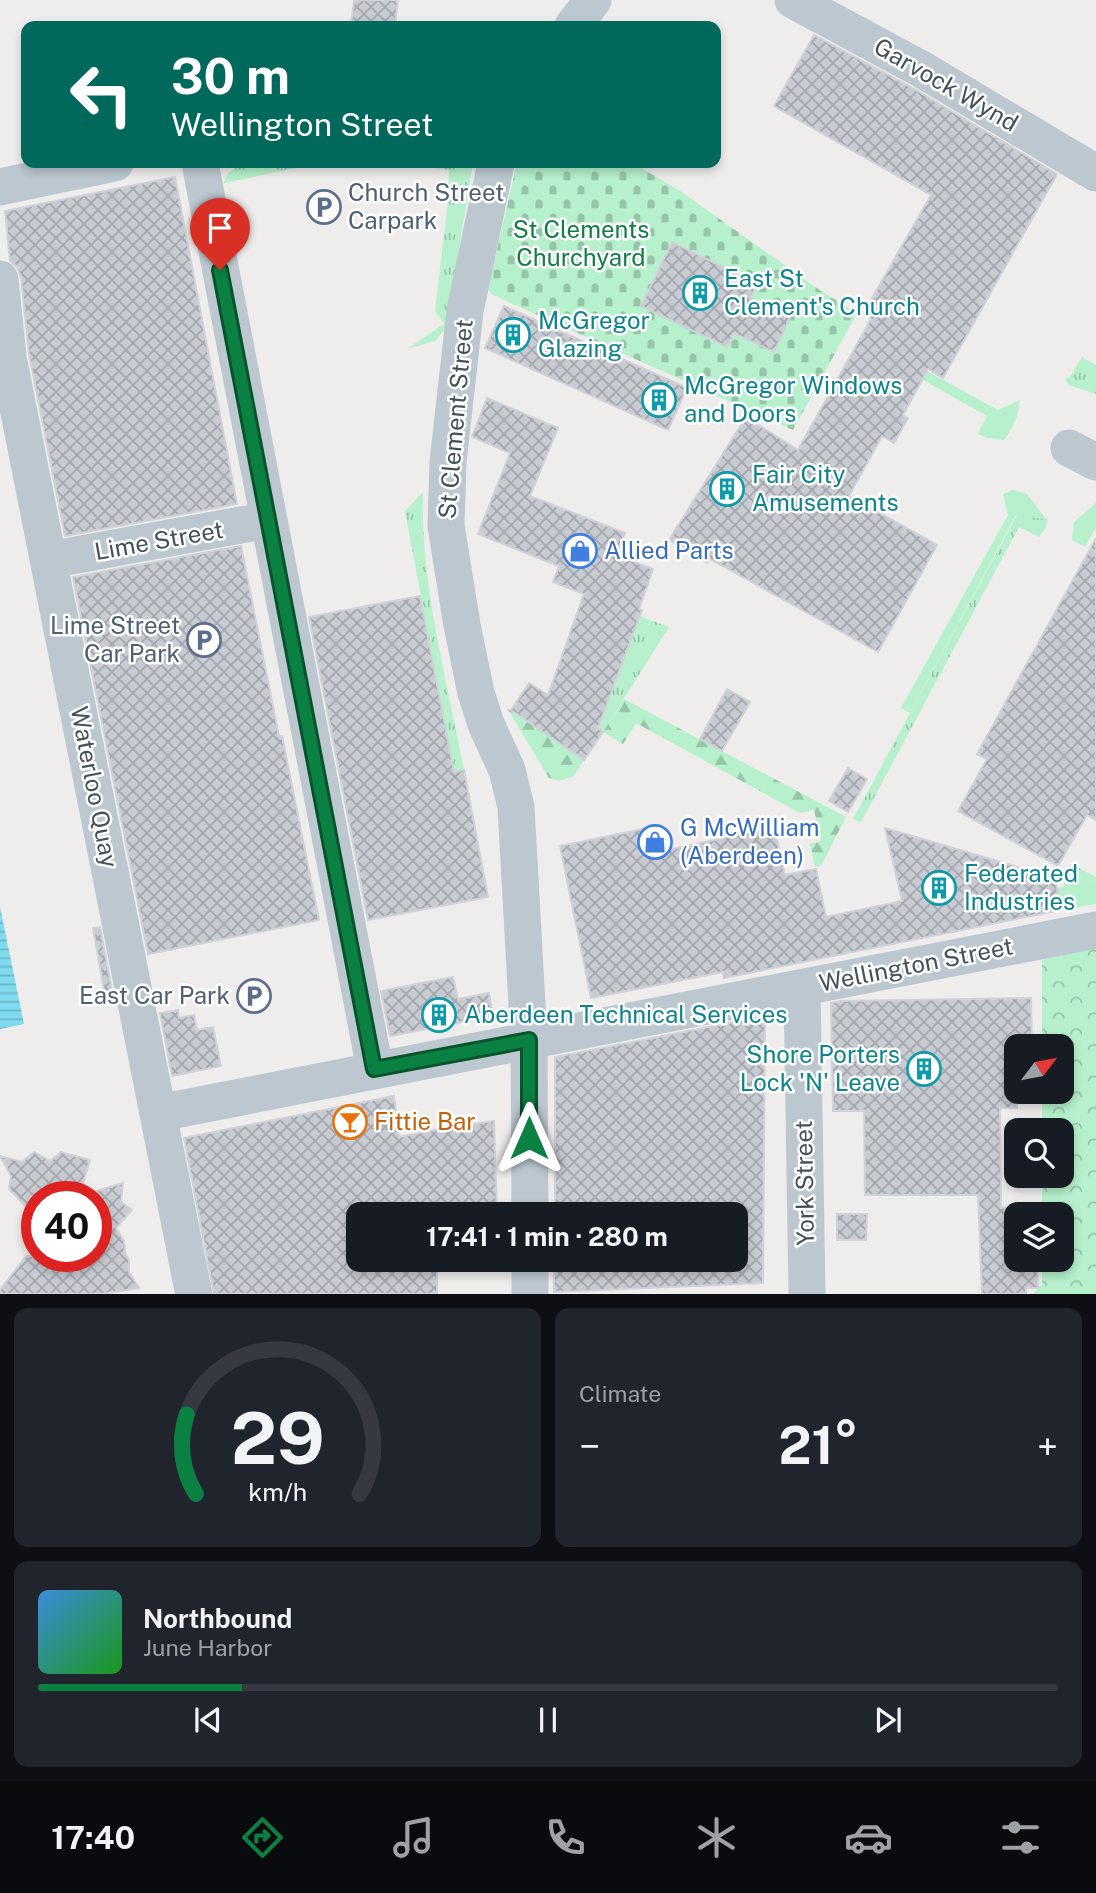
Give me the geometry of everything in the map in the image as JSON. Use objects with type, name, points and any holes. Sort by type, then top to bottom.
[{"type":"street","name":"Garvock Wynd","points":[[793,0],[922,69],[1096,173]]},
{"type":"street","points":[[0,187],[91,168]]},
{"type":"street","points":[[201,168],[374,1069]]},
{"type":"street","name":"St Clement Street","points":[[495,168],[465,311],[448,463],[446,526],[476,693],[486,724],[507,770],[516,807],[529,1040],[530,1202]]},
{"type":"street","name":"Waterloo Quay","points":[[0,279],[8,357],[194,1294]]},
{"type":"street","name":"Lime Street","points":[[49,560],[268,520]]},
{"type":"street","name":"Wellington Street","points":[[159,1113],[1096,930]]},
{"type":"street","name":"York Street","points":[[802,988],[807,1294]]},
{"type":"street","points":[[530,1272],[530,1294]]},
{"type":"green space","points":[[238,168],[297,168],[224,183]]},
{"type":"green space","points":[[437,168],[472,168],[446,328],[435,341],[407,349],[444,324],[435,311],[449,170]]},
{"type":"green space","name":"St Clements Churchyard","points":[[516,168],[641,168],[680,191],[821,291],[857,313],[793,430],[491,294],[488,289]],"holes":[[[672,243],[757,284],[749,301],[789,318],[774,352],[750,341],[735,330],[726,347],[641,306]]]},
{"type":"green space","points":[[1082,357],[1096,365],[1096,394],[1069,385],[1065,379],[1070,377]]},
{"type":"green space","points":[[921,368],[998,410],[1020,400],[1015,421],[1004,440],[978,434],[987,416],[916,376]]},
{"type":"green space","points":[[1013,490],[1027,494],[1046,519],[1016,515],[910,713],[901,708],[1008,515],[1003,494]]},
{"type":"green space","points":[[423,492],[423,527],[430,597],[464,770],[454,772],[405,511]]},
{"type":"green space","points":[[1096,503],[1096,527],[1085,547],[1072,540],[1074,522]]},
{"type":"green space","points":[[1017,515],[1048,519],[1045,529],[1039,537],[1019,527],[861,822],[853,819]]},
{"type":"green space","points":[[639,616],[669,627],[603,732],[599,728]]},
{"type":"green space","points":[[624,699],[846,817],[821,866],[815,867],[810,844],[821,841],[814,810],[800,813],[636,723],[623,744],[603,732]]},
{"type":"green space","points":[[507,708],[584,760],[573,777],[559,781],[549,778]]},
{"type":"green space","points":[[1077,867],[1096,877],[1096,880],[1065,887],[1063,877],[1070,881]]},
{"type":"green space","points":[[1096,880],[1096,904],[1061,910],[1057,888]]},
{"type":"green space","points":[[1096,947],[1096,1294],[1033,1294],[1042,1284],[1042,1272],[1074,1272],[1074,1202],[1042,1202],[1042,1188],[1074,1188],[1074,1118],[1042,1118],[1042,1104],[1074,1104],[1074,1034],[1042,1034],[1042,960]]},
{"type":"water","points":[[0,907],[24,1024],[0,1029]]},
{"type":"building","points":[[354,0],[398,0],[396,21],[352,21]]},
{"type":"building","points":[[814,35],[911,87],[1057,174],[943,378],[928,369],[903,415],[908,418],[894,443],[882,436],[849,496],[937,545],[878,652],[710,559],[707,563],[669,540],[746,417],[798,450],[871,319],[863,314],[931,195],[774,106]]},
{"type":"building","points":[[175,177],[237,504],[65,536],[29,354],[21,277],[17,267],[10,261],[5,211]]},
{"type":"building","name":"East St Clement's Church","points":[[672,242],[758,284],[750,299],[790,318],[774,352],[734,333],[727,347],[641,306]]},
{"type":"building","points":[[504,306],[687,388],[668,430],[485,348]]},
{"type":"building","points":[[487,398],[558,428],[530,496],[625,533],[616,555],[653,569],[639,609],[642,610],[598,728],[603,732],[584,760],[511,710],[529,683],[548,695],[584,594],[553,582],[559,566],[478,534],[510,453],[472,437]]},
{"type":"building","points":[[1096,538],[1096,820],[1087,815],[1058,866],[958,811],[987,759],[977,754]]},
{"type":"building","points":[[241,546],[319,920],[148,954],[73,577]]},
{"type":"building","points":[[420,596],[454,772],[464,770],[488,897],[368,920],[309,617]]},
{"type":"building","points":[[727,689],[750,702],[722,751],[700,739]]},
{"type":"building","points":[[848,768],[867,779],[848,812],[829,801]]},
{"type":"building","points":[[658,826],[661,845],[670,843],[672,849],[774,827],[785,875],[816,869],[826,917],[902,901],[885,828],[1055,878],[1061,910],[724,978],[723,972],[591,998],[560,846]]},
{"type":"building","points":[[100,927],[113,995],[105,996],[93,928]]},
{"type":"building","points":[[453,977],[458,999],[489,993],[493,1016],[390,1036],[381,991]]},
{"type":"building","points":[[1031,998],[1032,1034],[1004,1034],[1004,1104],[1017,1104],[1017,1108],[1000,1108],[1001,1208],[1004,1208],[1004,1272],[1037,1272],[1038,1288],[1026,1288],[1026,1294],[982,1294],[978,1195],[865,1195],[864,1111],[833,1111],[831,1003]]},
{"type":"building","points":[[178,1010],[179,1018],[194,1015],[197,1030],[213,1027],[221,1066],[172,1076],[160,1013]]},
{"type":"building","points":[[765,1016],[763,1283],[554,1292],[554,1272],[748,1272],[748,1202],[555,1202],[555,1057]]},
{"type":"building","points":[[394,1096],[399,1137],[494,1121],[497,1202],[346,1202],[346,1272],[437,1272],[437,1294],[214,1294],[184,1138]]},
{"type":"building","points":[[34,1152],[50,1161],[61,1152],[90,1160],[84,1181],[21,1181],[21,1202],[9,1189],[11,1176],[0,1156],[22,1162]]},
{"type":"building","points":[[123,1183],[121,1202],[132,1210],[116,1228],[124,1241],[129,1272],[139,1288],[102,1294],[0,1294],[0,1290],[21,1263],[21,1272],[112,1272],[112,1186]]},
{"type":"building","points":[[837,1214],[867,1214],[866,1240],[837,1240]]},
{"type":"place","name":"Church Street Carpark","points":[[324,207]]},
{"type":"place","name":"East St Clement's Church","points":[[700,293]]},
{"type":"place","name":"McGregor Glazing","points":[[513,335]]},
{"type":"place","name":"McGregor Windows and Doors","points":[[659,400]]},
{"type":"place","name":"Fair City Amusements","points":[[727,489]]},
{"type":"place","name":"Allied Parts","points":[[580,551]]},
{"type":"place","name":"Lime Street Car Park","points":[[204,640]]},
{"type":"place","name":"G McWilliam (Aberdeen)","points":[[655,842]]},
{"type":"place","name":"Federated Industries","points":[[939,888]]},
{"type":"place","name":"East Car Park","points":[[254,996]]},
{"type":"place","name":"Aberdeen Technical Services","points":[[439,1015]]},
{"type":"place","name":"Shore Porters Lock 'N' Leave","points":[[924,1069]]},
{"type":"place","name":"Fittie Bar","points":[[350,1122]]},
{"type":"route","points":[[220,270],[374,1069],[529,1040],[529,1138]]}]
